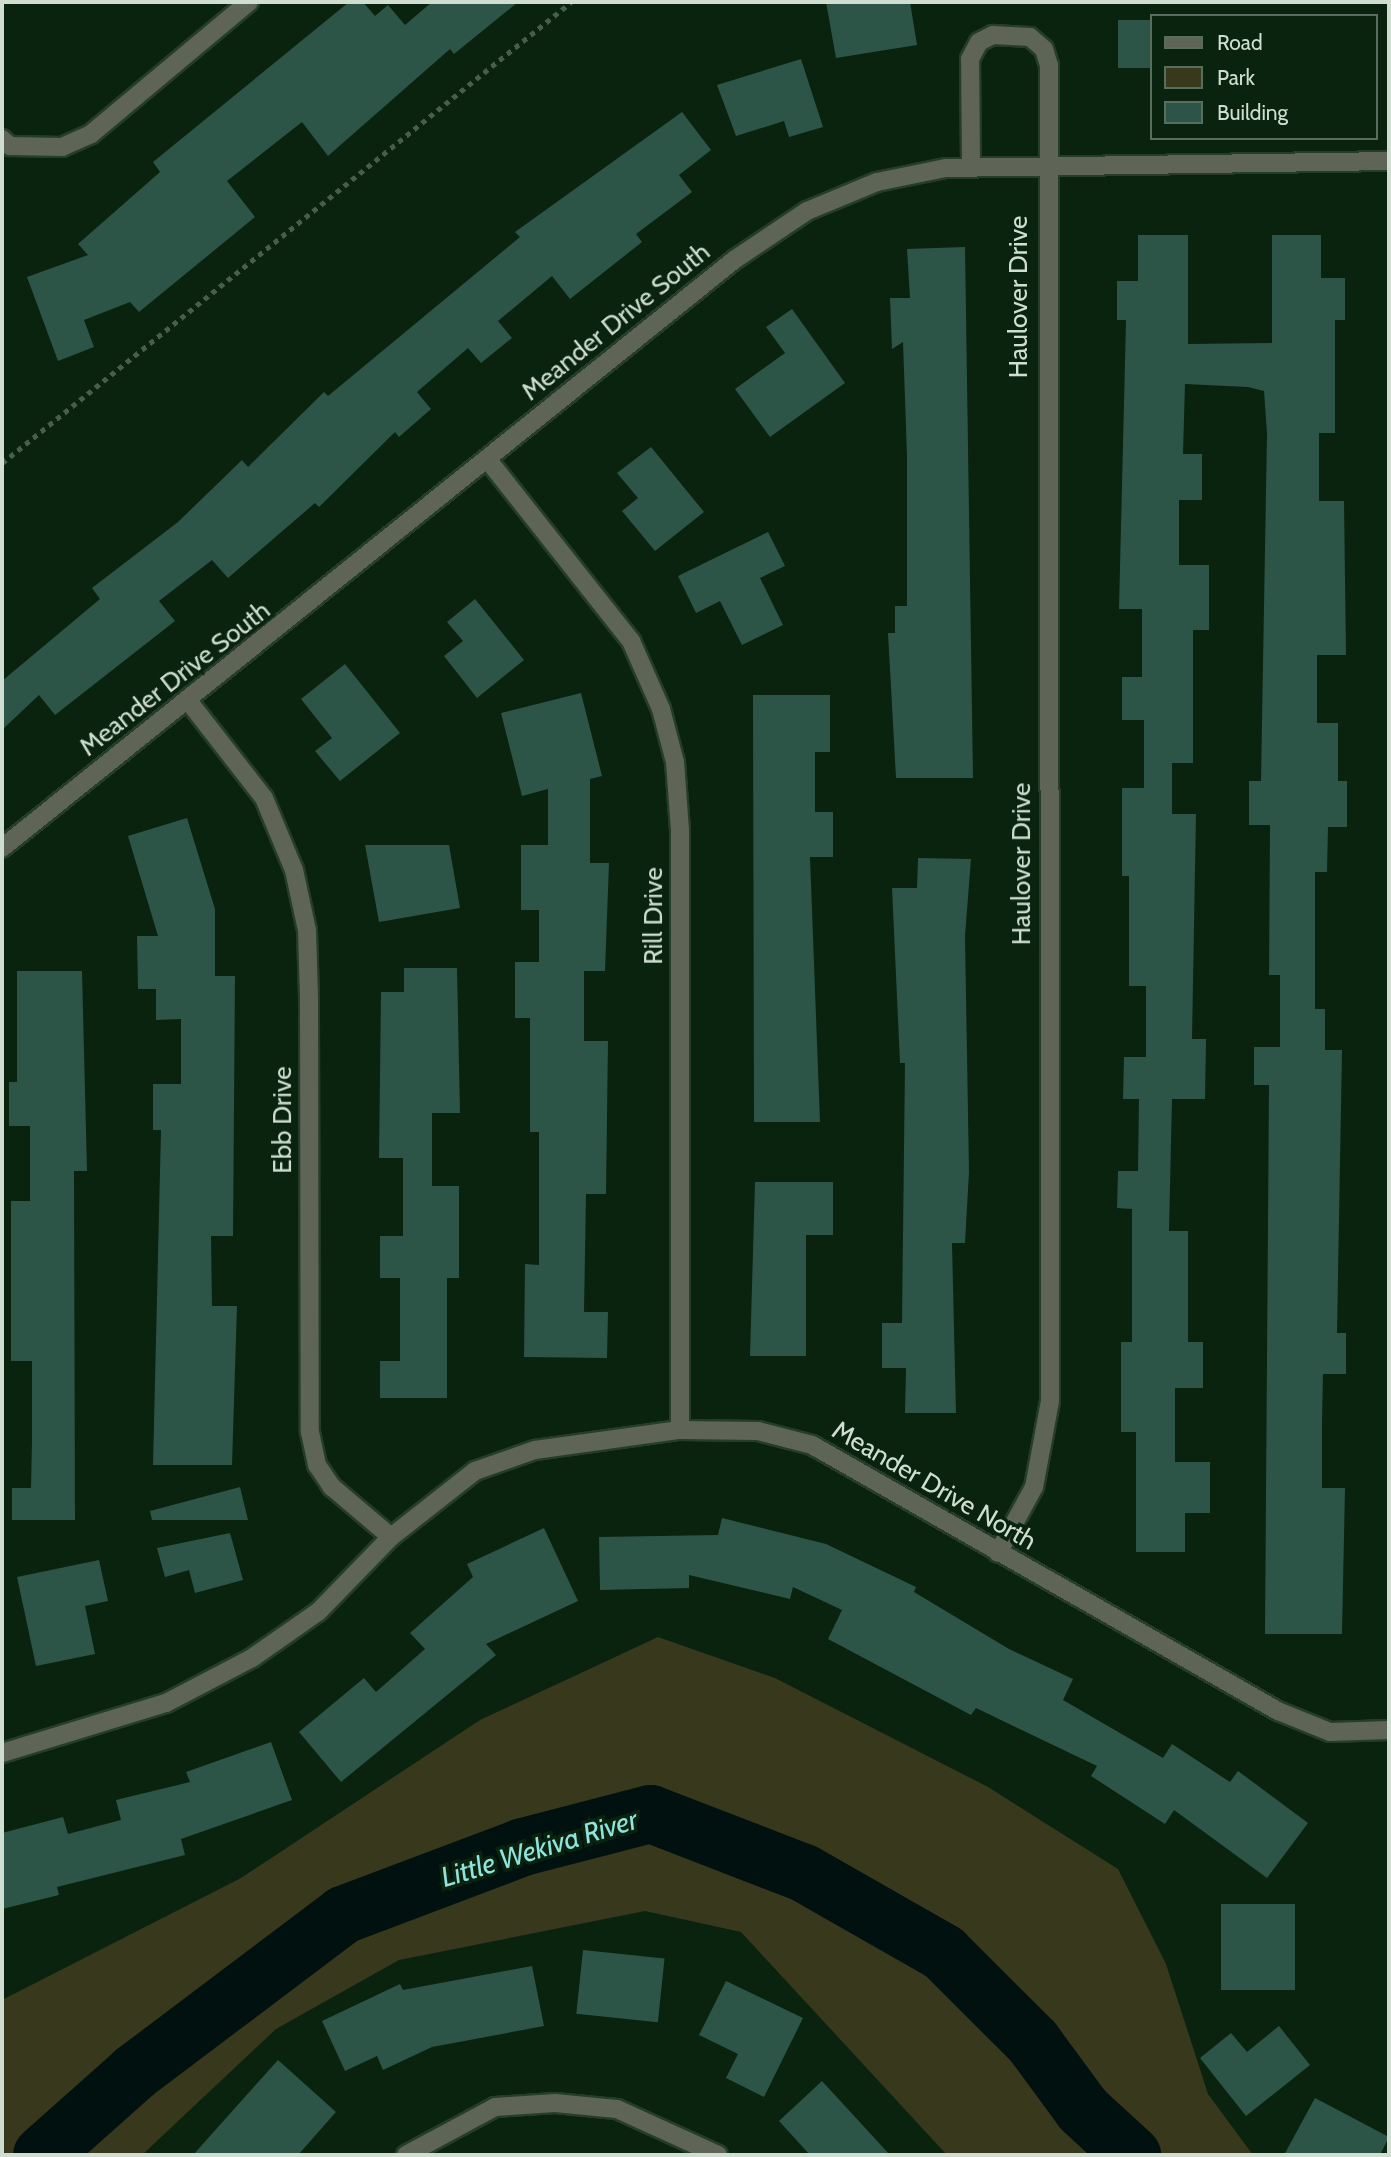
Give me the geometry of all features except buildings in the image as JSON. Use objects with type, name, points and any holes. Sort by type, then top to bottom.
[{"type":"street","points":[[6,142],[62,147],[91,134],[249,2]]},
{"type":"street","name":"Haulover Drive","points":[[971,165],[970,59],[979,42],[1008,34],[1030,37],[1045,49],[1050,1401],[1034,1487],[998,1553]]},
{"type":"street","name":"Meander Drive South","points":[[2,848],[190,702],[734,260],[807,211],[877,182],[971,165],[1389,161]]},
{"type":"street","name":"Rill Drive","points":[[488,460],[631,641],[661,709],[675,762],[680,830],[680,1430]]},
{"type":"street","name":"Ebb Drive","points":[[190,702],[264,798],[294,870],[307,930],[309,985],[310,1432],[317,1465],[332,1487],[391,1537]]},
{"type":"street","name":"Meander Drive North","points":[[2,1753],[166,1703],[252,1658],[318,1612],[391,1537],[475,1471],[535,1450],[680,1430],[758,1431],[812,1445],[1278,1711],[1330,1732],[1389,1730]]},
{"type":"street","points":[[406,2155],[495,2107],[555,2104],[617,2109],[718,2155]]},
{"type":"path","points":[[2,463],[571,2]]},
{"type":"green space","points":[[658,1637],[775,1678],[988,1787],[1118,1869],[1166,1964],[1208,2094],[1253,2155],[947,2155],[741,1932],[645,1911],[399,1960],[276,2029],[142,2155],[2,2155],[2,2000],[241,1878],[480,1720]]},
{"type":"waterway","name":"Little Wekiva River","points":[[42,2155],[135,2072],[343,1915],[523,1847],[651,1814],[804,1873],[944,1953],[1033,2042],[1083,2110],[1132,2155]]}]
